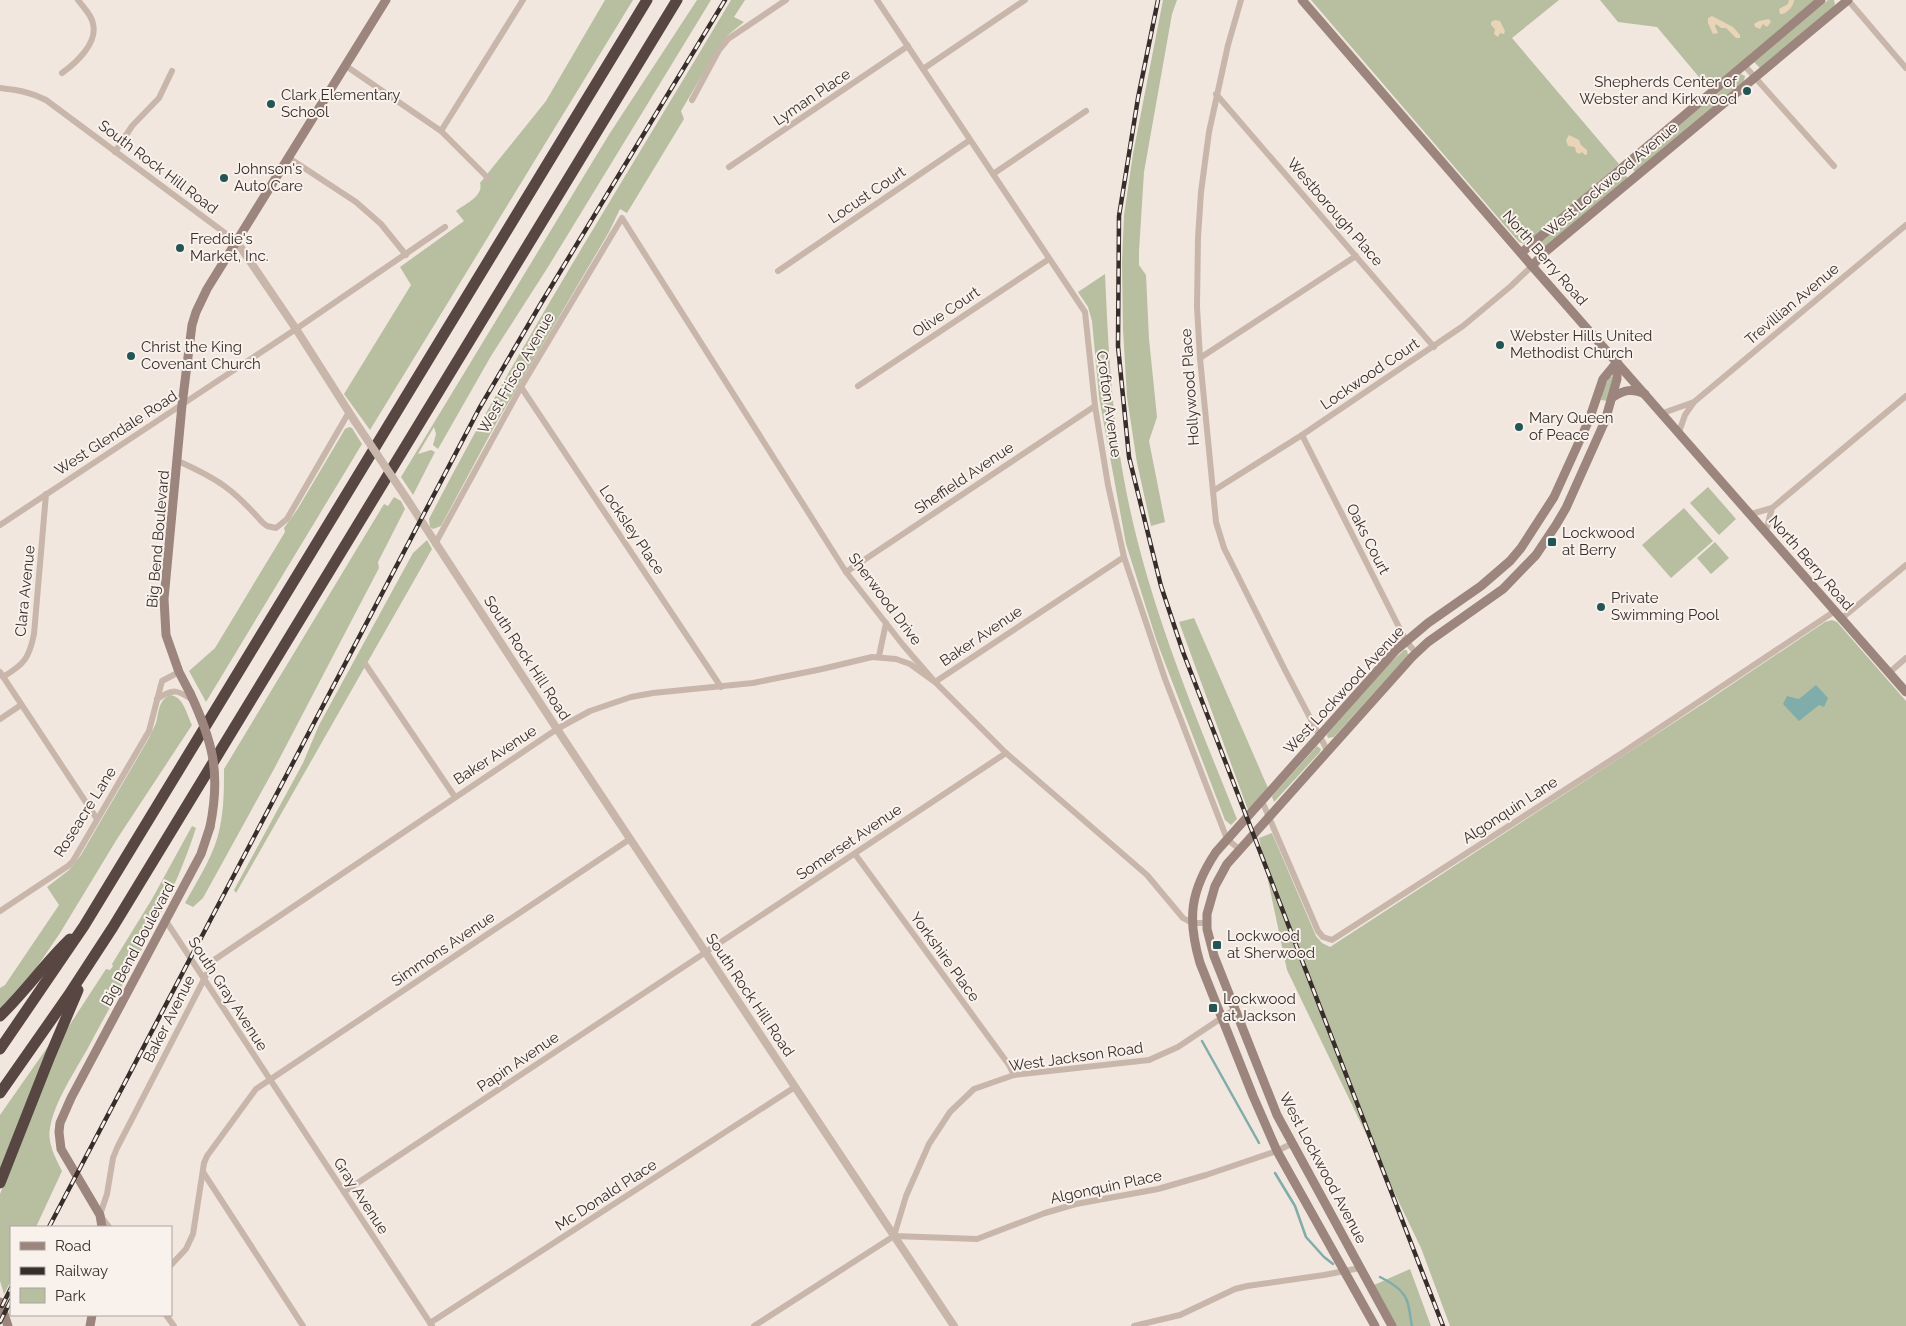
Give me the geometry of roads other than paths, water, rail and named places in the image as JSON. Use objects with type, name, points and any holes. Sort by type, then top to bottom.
[{"type":"highway","points":[[0,1049],[84,926],[647,0]]},
{"type":"highway","points":[[0,1093],[90,963],[676,0]]},
{"type":"highway","points":[[0,1016],[30,986],[54,955],[84,926]]},
{"type":"highway","points":[[0,1183],[50,1056],[90,963]]},
{"type":"main road","name":"Big Bend Boulevard","points":[[102,1226],[100,1215],[61,1149],[58,1132],[60,1123],[71,1098],[201,854],[210,827],[215,803],[215,773],[212,749],[203,721],[179,672],[166,635],[164,599],[182,405],[192,326],[196,312],[207,289],[386,0]]},
{"type":"main road","name":"North Berry Road","points":[[1302,0],[1532,266],[1906,692]]},
{"type":"main road","name":"West Lockwood Avenue","points":[[1521,253],[1821,0]]},
{"type":"main road","name":"West Lockwood Avenue","points":[[1532,266],[1545,252],[1634,177],[1848,0]]},
{"type":"main road","points":[[1624,165],[1634,177]]},
{"type":"main road","name":"West Lockwood Avenue","points":[[1392,1326],[1277,1115],[1214,956],[1207,923],[1210,900],[1214,886],[1227,864],[1327,750],[1416,653],[1428,642],[1503,588],[1536,554],[1566,508],[1605,421],[1617,379],[1617,362]]},
{"type":"main road","name":"West Lockwood Avenue","points":[[1374,1326],[1278,1151],[1260,1113],[1221,1018],[1192,936],[1192,912],[1199,882],[1206,867],[1228,839],[1406,641],[1499,571],[1521,548],[1554,498],[1589,420],[1603,379],[1617,362]]},
{"type":"main road","points":[[1613,397],[1629,390],[1645,394]]},
{"type":"main road","points":[[1576,450],[1589,457]]},
{"type":"main road","points":[[1541,519],[1555,527]]},
{"type":"main road","points":[[0,1302],[8,1326]]},
{"type":"street","points":[[62,73],[71,67],[92,41],[94,25],[78,0]]},
{"type":"street","points":[[441,131],[523,0]]},
{"type":"street","points":[[692,100],[719,50],[728,39],[786,0]]},
{"type":"street","name":"Crofton Avenue","points":[[877,0],[1085,312],[1095,406],[1108,485],[1124,556],[1165,679],[1228,839],[1240,849]]},
{"type":"street","points":[[923,69],[1025,0]]},
{"type":"street","name":"Hollywood Place","points":[[1241,0],[1216,94],[1201,192],[1198,238],[1197,307],[1200,358],[1216,522],[1224,548],[1327,750]]},
{"type":"street","points":[[1848,0],[1906,68]]},
{"type":"street","name":"Lyman Place","points":[[730,168],[908,46]]},
{"type":"street","points":[[1744,65],[1834,166]]},
{"type":"street","points":[[346,66],[441,131],[488,178]]},
{"type":"street","points":[[115,152],[132,126],[159,98],[172,71]]},
{"type":"street","name":"South Rock Hill Road","points":[[0,88],[22,90],[35,94],[237,242],[296,329],[557,729],[954,1326]]},
{"type":"street","name":"Westborough Place","points":[[1216,94],[1434,347]]},
{"type":"street","points":[[993,174],[1086,111]]},
{"type":"street","name":"Locust Court","points":[[778,271],[970,140]]},
{"type":"street","points":[[289,158],[356,202],[381,224],[406,256]]},
{"type":"street","name":"West Frisco Avenue","points":[[435,544],[521,386],[622,218]]},
{"type":"street","name":"Sherwood Drive","points":[[622,218],[846,572],[886,623],[935,682],[1006,753],[1147,875],[1182,918],[1192,923]]},
{"type":"street","name":"Trevillian Avenue","points":[[1679,432],[1685,415],[1694,402],[1906,225]]},
{"type":"street","name":"West Glendale Road","points":[[0,525],[406,256],[445,227]]},
{"type":"street","points":[[1200,358],[1356,256]]},
{"type":"street","name":"Olive Court","points":[[858,386],[1049,259]]},
{"type":"street","name":"Lockwood Court","points":[[1213,491],[1302,435],[1434,347],[1473,319],[1532,266]]},
{"type":"street","name":"Locksley Place","points":[[521,386],[722,687]]},
{"type":"street","points":[[1751,514],[1772,508],[1906,396]]},
{"type":"street","name":"Trevillian Avenue","points":[[1663,413],[1694,402]]},
{"type":"street","name":"Sheffield Avenue","points":[[846,572],[1095,406]]},
{"type":"street","points":[[178,461],[220,482],[231,490],[267,526],[276,528],[286,519],[349,412]]},
{"type":"street","name":"Oaks Court","points":[[1302,435],[1406,641],[1416,653]]},
{"type":"street","name":"Clara Avenue","points":[[1,674],[19,667],[30,652],[34,634],[46,494]]},
{"type":"street","points":[[1766,531],[1772,508]]},
{"type":"street","name":"Baker Avenue","points":[[100,1215],[107,1194],[113,1158],[117,1148],[214,960],[557,729],[590,711],[631,697],[780,679],[856,659],[879,656],[910,664],[935,682],[1124,556]]},
{"type":"street","points":[[1842,619],[1906,565]]},
{"type":"street","name":"Algonquin Lane","points":[[1262,801],[1318,931],[1328,940],[1336,939],[1622,753],[1834,612]]},
{"type":"street","points":[[879,656],[886,623]]},
{"type":"street","points":[[1890,672],[1906,658]]},
{"type":"street","points":[[366,665],[454,797]]},
{"type":"street","name":"Roseacre Lane","points":[[0,911],[68,866],[148,731],[162,681],[179,672]]},
{"type":"street","points":[[1,674],[97,818]]},
{"type":"street","points":[[157,698],[173,691],[191,696]]},
{"type":"street","points":[[0,719],[21,704]]},
{"type":"street","name":"Somerset Avenue","points":[[705,952],[1006,753]]},
{"type":"street","name":"Simmons Avenue","points":[[172,1264],[186,1249],[193,1234],[204,1162],[211,1149],[256,1089],[630,839]]},
{"type":"street","name":"Yorkshire Place","points":[[855,854],[1009,1065],[1014,1075]]},
{"type":"street","name":"South Gray Avenue","points":[[166,922],[270,1080]]},
{"type":"street","points":[[1192,923],[1207,923]]},
{"type":"street","name":"Papin Avenue","points":[[344,1192],[705,952]]},
{"type":"street","name":"West Jackson Road","points":[[894,1236],[906,1196],[929,1144],[950,1112],[974,1089],[1014,1075],[1149,1060],[1178,1046],[1235,1009]]},
{"type":"street","name":"Gray Avenue","points":[[270,1080],[431,1324]]},
{"type":"street","name":"Mc Donald Place","points":[[431,1324],[795,1087]]},
{"type":"street","name":"Algonquin Place","points":[[894,1236],[977,1239],[1053,1210],[1158,1189],[1278,1151],[1292,1144]]},
{"type":"street","points":[[203,1172],[303,1326]]},
{"type":"street","points":[[100,1215],[107,1226]]},
{"type":"street","points":[[754,1326],[894,1236]]},
{"type":"street","points":[[1134,1326],[1180,1315],[1235,1289],[1246,1286],[1324,1276],[1360,1268]]},
{"type":"water","points":[[1816,685],[1828,698],[1824,707],[1819,705],[1799,721],[1783,704],[1787,696],[1799,699]]},
{"type":"waterway","points":[[1202,1041],[1259,1143]]},
{"type":"waterway","points":[[1275,1173],[1295,1206],[1306,1237],[1333,1264]]},
{"type":"waterway","points":[[1380,1277],[1403,1293],[1409,1307],[1412,1326]]},
{"type":"railway","points":[[50,1226],[479,409],[725,0]]},
{"type":"railway","points":[[1158,0],[1138,98],[1119,216],[1118,346],[1129,457],[1161,586],[1183,652],[1443,1326]]},
{"type":"railway","points":[[2,1306],[10,1290]]},
{"type":"railway","points":[[0,1322],[10,1302]]},
{"type":"place","name":"Shepherds Center of Webster and Kirkwood","points":[[1747,91]]},
{"type":"place","name":"Clark Elementary School","points":[[271,104]]},
{"type":"place","name":"Johnson's Auto Care","points":[[224,178]]},
{"type":"place","name":"Freddie's Market, Inc.","points":[[180,248]]},
{"type":"place","name":"Webster Hills United Methodist Church","points":[[1500,345]]},
{"type":"place","name":"Christ the King Covenant Church","points":[[131,356]]},
{"type":"place","name":"Mary Queen of Peace","points":[[1519,427]]},
{"type":"place","name":"Lockwood at Berry","points":[[1552,542]]},
{"type":"place","name":"Private Swimming Pool","points":[[1601,607]]},
{"type":"place","name":"Lockwood at Sherwood","points":[[1217,945]]},
{"type":"place","name":"Lockwood at Jackson","points":[[1213,1008]]}]
